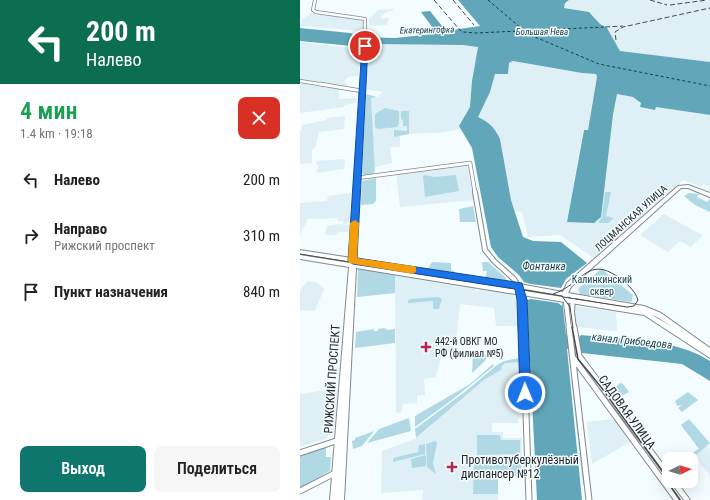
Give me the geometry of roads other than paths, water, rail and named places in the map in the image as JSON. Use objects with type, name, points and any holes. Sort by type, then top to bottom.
[{"type":"main road","name":"ЛОЦМАНСКАЯ УЛИЦА","points":[[564,297],[566,288],[680,187],[688,186],[710,195]]},
{"type":"main road","points":[[300,252],[352,264]]},
{"type":"main road","points":[[300,257],[523,290],[645,313],[710,355]]},
{"type":"main road","name":"РИЖСКИЙ ПРОСПЕКТ","points":[[340,500],[339,440],[352,264]]},
{"type":"main road","name":"РИЖСКИЙ ПРОСПЕКТ","points":[[334,500],[339,472],[352,264]]},
{"type":"main road","points":[[573,299],[642,308],[654,312],[710,351]]},
{"type":"street","name":"РИЖСКИЙ ПРОСПЕКТ","points":[[315,0],[314,11],[365,19],[366,22],[352,264]]},
{"type":"street","points":[[300,81],[362,91]]},
{"type":"street","points":[[357,178],[470,163],[485,250],[523,290],[529,500]]},
{"type":"street","points":[[564,297],[573,336]]},
{"type":"street","points":[[573,299],[573,357],[589,500]]},
{"type":"street","name":"САДОВАЯ УЛИЦА","points":[[574,349],[662,466]]},
{"type":"street","name":"САДОВАЯ УЛИЦА","points":[[573,357],[677,500]]},
{"type":"street","points":[[300,453],[339,440]]},
{"type":"street","points":[[300,491],[339,472]]},
{"type":"street","points":[[678,488],[687,500]]},
{"type":"water","points":[[458,0],[569,0],[565,3],[564,8],[589,12],[600,24],[607,28],[620,51],[710,62],[710,115],[656,107],[655,110],[640,107],[641,103],[633,97],[617,94],[613,115],[601,217],[594,223],[567,222],[584,130],[588,130],[597,77],[596,74],[513,61],[509,63],[508,74],[495,74],[490,92],[478,117],[491,126],[500,139],[511,200],[523,237],[533,241],[561,242],[587,263],[566,279],[561,288],[566,335],[578,338],[581,335],[631,339],[665,344],[682,348],[710,361],[710,381],[682,364],[582,353],[579,349],[567,349],[582,500],[537,500],[527,300],[524,282],[519,275],[498,257],[491,247],[472,148],[459,126],[470,107],[472,81],[478,47],[463,45],[375,44],[352,46],[300,41],[300,28],[350,33],[362,37],[395,38],[433,34],[436,32],[421,12],[430,11],[446,31],[480,26]]},
{"type":"tram line","points":[[300,254],[562,296],[570,307],[573,328]]},
{"type":"tram line","points":[[553,294],[563,290],[591,270],[599,269],[607,271],[621,279],[637,296],[638,300],[634,306],[627,307],[563,297]]},
{"type":"tram line","points":[[572,327],[578,359],[601,387],[662,470]]},
{"type":"tram line","points":[[672,488],[680,500]]},
{"type":"railway","points":[[434,0],[459,29]]},
{"type":"railway","points":[[453,0],[474,25]]},
{"type":"railway","points":[[650,0],[667,5]]},
{"type":"railway","points":[[670,5],[707,0]]},
{"type":"railway","points":[[616,40],[615,32],[623,27],[710,8]]},
{"type":"railway","points":[[605,27],[623,26]]},
{"type":"place","name":"442-й ОВКГ МО РФ (филиал №5)","points":[[426,347]]},
{"type":"place","name":"Противотуберкулёзный диспансер №12","points":[[452,467]]},
{"type":"water label","name":"Екатерингофка","points":[[427,30]]},
{"type":"water label","name":"Большая Нева","points":[[542,32]]},
{"type":"water label","name":"Фонтанка","points":[[544,266]]},
{"type":"water label","name":"канал Грибоедова","points":[[632,341]]},
{"type":"park label","name":"Калинкинский сквер","points":[[602,284]]}]
